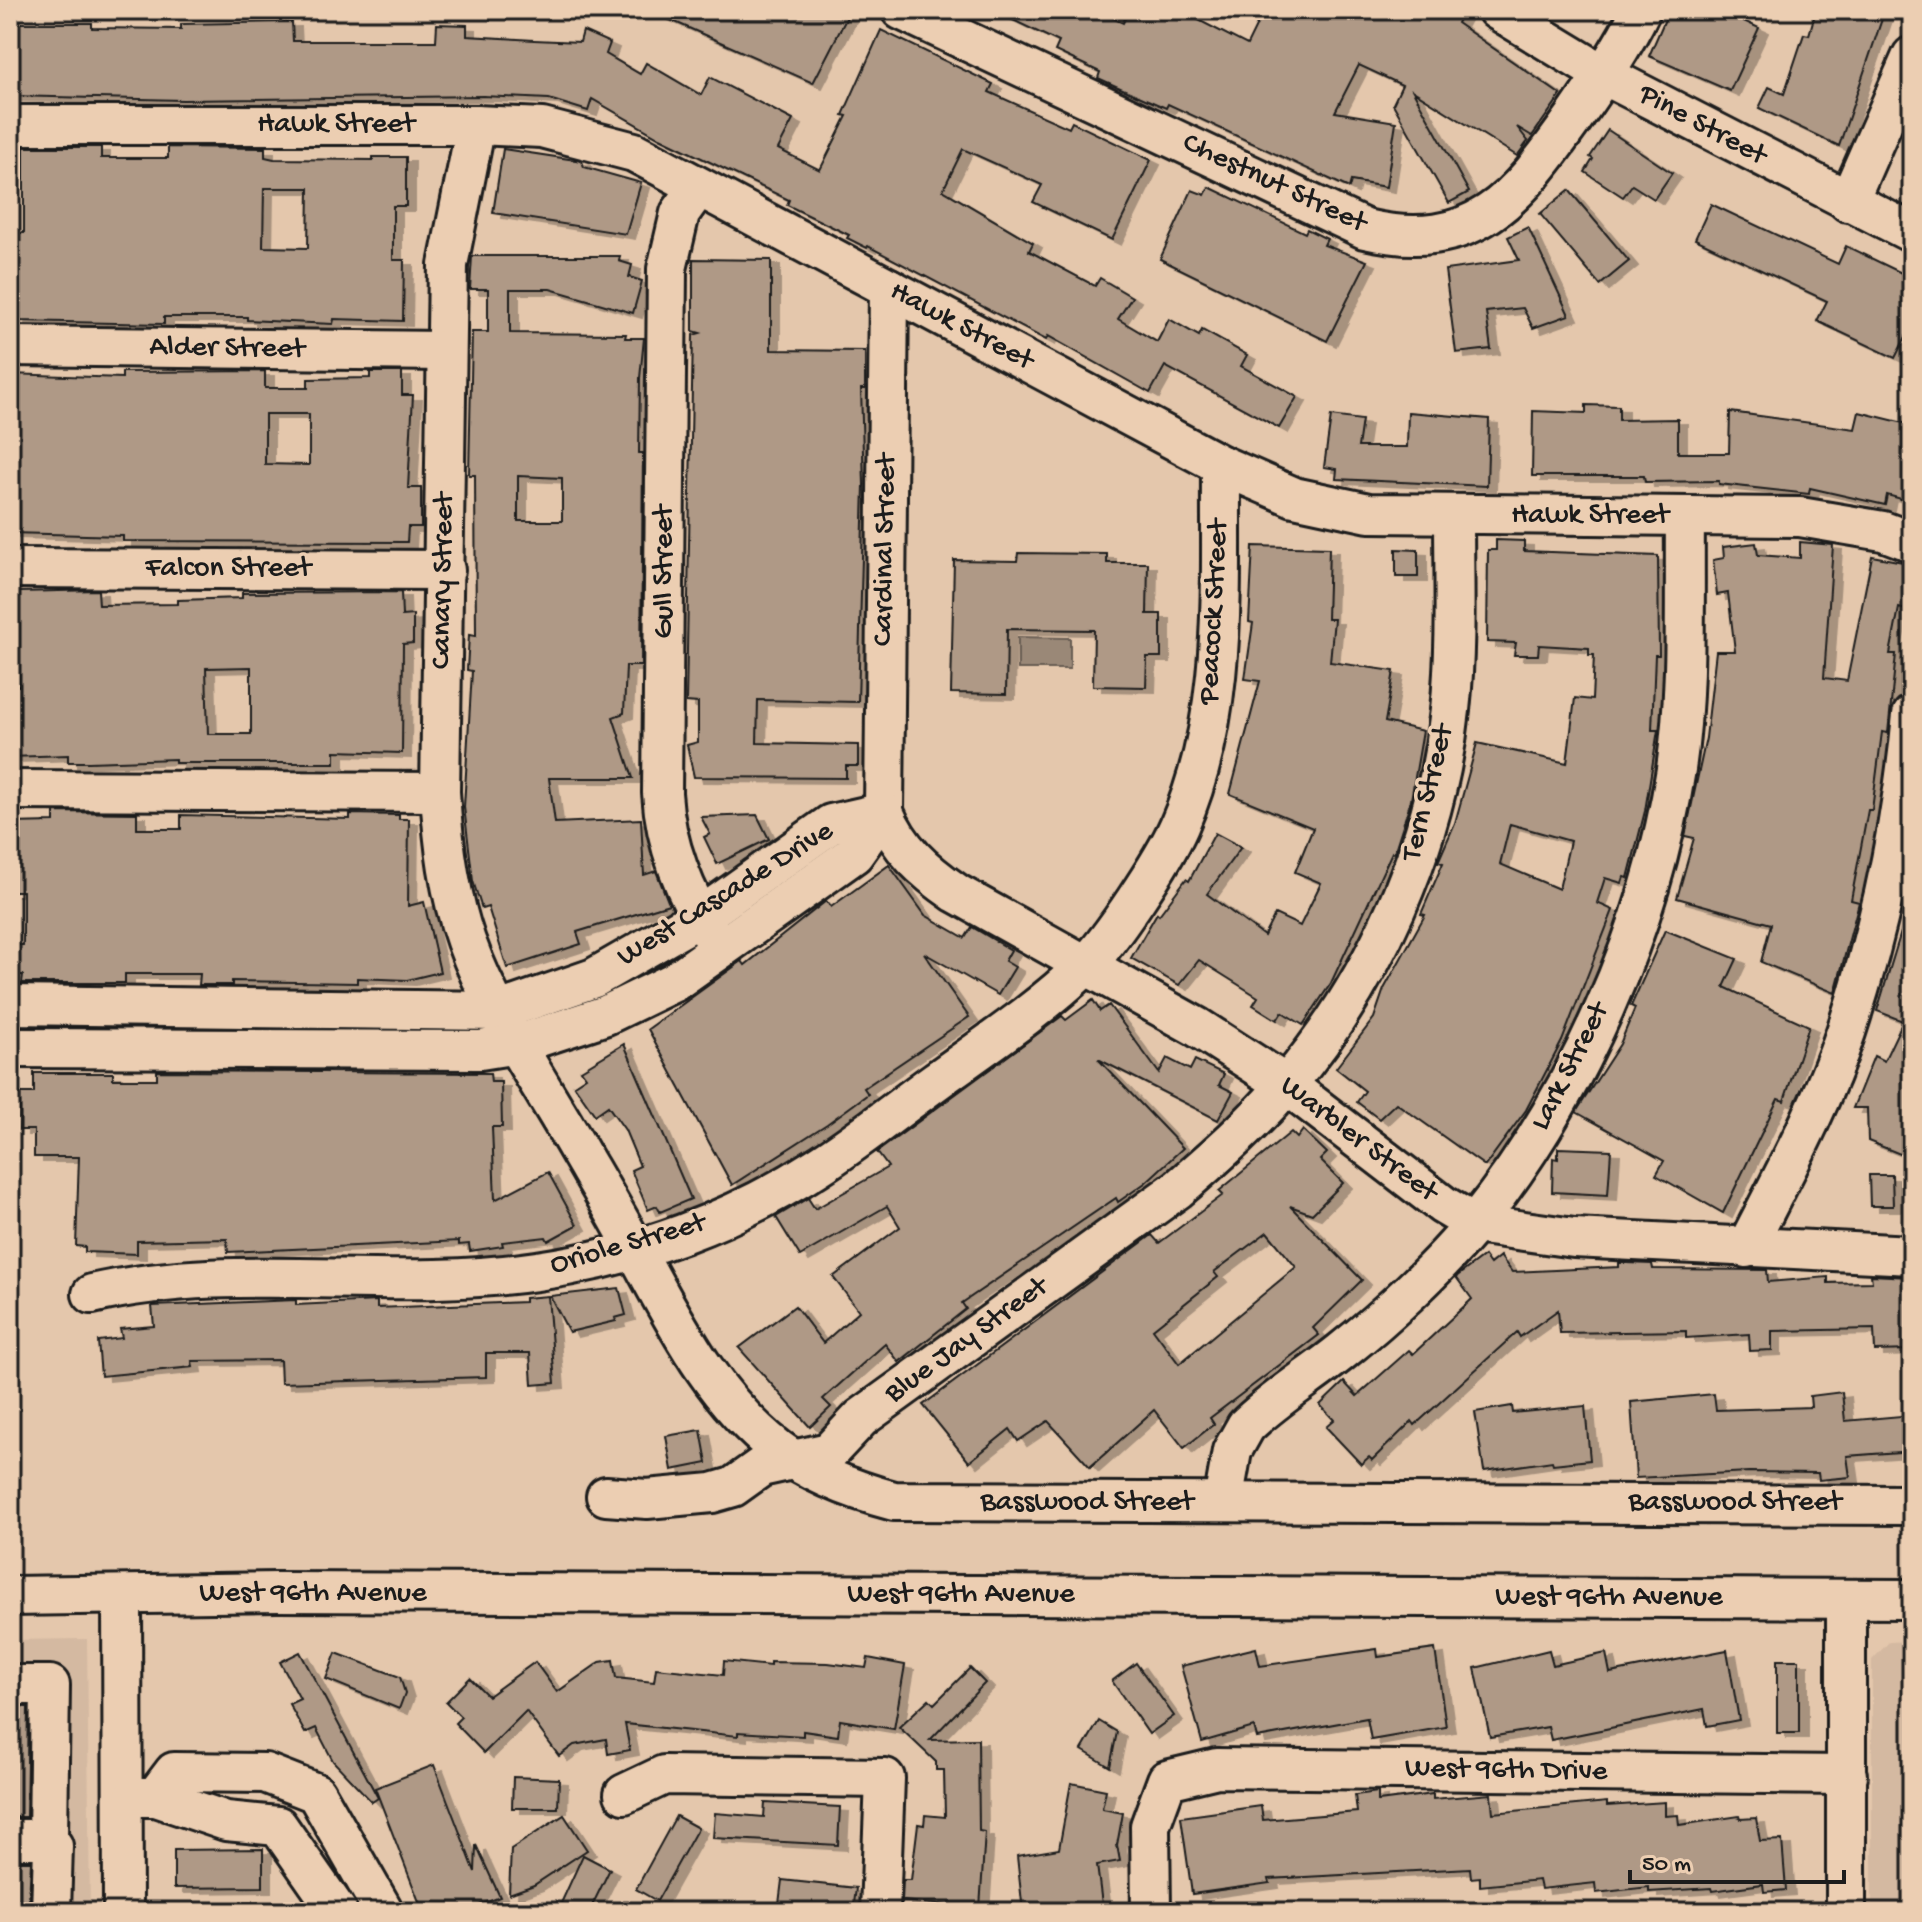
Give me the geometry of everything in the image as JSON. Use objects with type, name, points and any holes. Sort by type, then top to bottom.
[{"type":"street","name":"Chestnut Street","points":[[901,10],[1365,229],[1398,236],[1448,231],[1512,199],[1529,181],[1604,75],[1641,10]]},
{"type":"street","name":"Pine Street","points":[[1497,10],[1604,75],[1912,233]]},
{"type":"street","points":[[1848,202],[1912,56]]},
{"type":"street","name":"Hawk Street","points":[[10,125],[476,125],[542,128],[615,144],[1221,465],[1294,497],[1334,508],[1454,516],[1800,517],[1883,531],[1912,542]]},
{"type":"street","name":"Canary Street","points":[[476,125],[452,234],[445,351],[445,570],[440,792],[443,838],[452,893],[466,940],[509,1027]]},
{"type":"street","name":"Gull Street","points":[[698,188],[680,213],[667,269],[662,793],[669,844],[700,917],[721,949]]},
{"type":"street","name":"Cardinal Street","points":[[884,812],[889,288]]},
{"type":"street","name":"Alder Street","points":[[10,346],[445,351]]},
{"type":"street","name":"Peacock Street","points":[[1085,966],[1178,827],[1203,756],[1218,673],[1221,465]]},
{"type":"street","name":"Tern Street","points":[[1287,1085],[1332,1023],[1371,958],[1405,885],[1429,818],[1450,711],[1454,516]]},
{"type":"street","name":"Lark Street","points":[[1223,1502],[1232,1451],[1246,1426],[1386,1313],[1475,1224],[1529,1149],[1581,1056],[1645,900],[1667,820],[1676,766],[1682,693],[1685,516]]},
{"type":"street","name":"Falcon Street","points":[[10,568],[445,570]]},
{"type":"street","points":[[1746,1248],[1809,1122],[1845,1033],[1901,819],[1912,715]]},
{"type":"street","points":[[10,790],[440,792]]},
{"type":"street","name":"West Cascade Drive","points":[[10,1048],[480,1050],[509,1027],[700,917],[831,824],[884,812]]},
{"type":"street","name":"West Cascade Drive","points":[[10,1005],[271,1008],[509,1027],[606,1015],[674,982],[854,854],[884,812]]},
{"type":"street","name":"Warbler Street","points":[[884,812],[906,852],[927,873],[956,893],[1197,1027],[1287,1085],[1443,1205],[1475,1224],[1574,1238],[1912,1255]]},
{"type":"street","name":"Oriole Street","points":[[92,1294],[138,1283],[193,1279],[488,1278],[587,1262],[691,1231],[817,1167],[1000,1035],[1085,966]]},
{"type":"street","points":[[271,1008],[271,1049]]},
{"type":"street","name":"Basswood Street","points":[[509,1027],[635,1248],[675,1328],[708,1376],[742,1415],[796,1461],[863,1493],[894,1501],[1912,1505]]},
{"type":"street","name":"Blue Jay Street","points":[[606,1496],[647,1499],[712,1493],[733,1487],[761,1467],[829,1452],[861,1418],[1178,1189],[1219,1154],[1287,1085]]},
{"type":"street","name":"West 96th Avenue","points":[[10,1596],[277,1592],[1912,1599]]},
{"type":"street","points":[[122,1596],[138,1797],[123,1912]]},
{"type":"street","points":[[1846,1599],[1846,1912]]},
{"type":"street","points":[[10,1685],[50,1685],[48,1839],[53,1846],[51,1912]]},
{"type":"street","name":"West 96th Drive","points":[[1151,1912],[1150,1826],[1167,1780],[1217,1768],[1847,1775]]},
{"type":"street","points":[[138,1797],[174,1772],[215,1770],[265,1773],[316,1793],[384,1912]]},
{"type":"street","points":[[624,1794],[664,1775],[885,1778],[880,1912]]},
{"type":"street","points":[[138,1797],[226,1821],[278,1826],[338,1912]]},
{"type":"street","points":[[10,1839],[48,1839]]},
{"type":"shaded area","points":[[1018,637],[1070,638],[1070,669],[1018,669]]},
{"type":"shaded area","points":[[87,1639],[90,1912],[10,1912],[10,1640]]},
{"type":"shaded area","points":[[1912,1641],[1912,1912],[1872,1912],[1872,1660],[1889,1642]]},
{"type":"building","points":[[648,10],[831,10],[847,17],[813,83]]},
{"type":"building","points":[[992,10],[1096,10],[1123,23],[1129,10],[1179,10],[1247,45],[1264,10],[1464,10],[1457,23],[1561,95],[1532,136],[1517,127],[1528,141],[1517,156],[1413,91],[1469,192],[1449,203],[1393,104],[1402,85],[1359,65],[1335,112],[1396,122],[1386,187],[1351,181],[1349,188],[1168,104],[1166,108],[1118,87],[1098,78],[1100,72],[1055,51],[1059,42]]},
{"type":"building","points":[[1669,10],[1720,10],[1759,28],[1730,91],[1649,56]]},
{"type":"building","points":[[1816,10],[1885,10],[1839,146],[1759,108],[1769,87],[1784,94],[1804,34],[1809,35]]},
{"type":"building","points":[[292,22],[293,41],[436,41],[437,24],[467,25],[467,36],[534,40],[580,42],[583,31],[610,43],[606,54],[640,74],[646,63],[701,95],[710,77],[793,120],[778,149],[820,170],[847,116],[843,115],[881,30],[993,84],[989,92],[1069,128],[1072,122],[1151,160],[1112,240],[1033,202],[1042,185],[963,149],[943,190],[1033,243],[1029,251],[1095,286],[1100,278],[1132,297],[1118,319],[1157,342],[1169,319],[1199,336],[1202,330],[1247,355],[1241,366],[1297,397],[1279,428],[1165,366],[1150,393],[1048,336],[1046,340],[868,246],[847,238],[849,235],[787,205],[789,200],[660,138],[592,99],[588,111],[549,99],[483,96],[183,100],[10,96],[10,23],[92,23],[92,28],[181,29],[181,24]]},
{"type":"building","points":[[1608,130],[1672,173],[1654,199],[1632,185],[1623,197],[1585,172],[1593,159],[1590,157]]},
{"type":"building","points":[[24,147],[101,147],[101,158],[168,158],[168,147],[265,148],[265,157],[274,159],[373,160],[373,157],[406,157],[406,206],[393,206],[393,260],[404,260],[403,321],[334,319],[333,324],[247,320],[247,317],[164,317],[164,324],[16,321],[17,299],[10,299],[10,272],[17,272],[18,233],[24,233]],"holes":[[[264,188],[309,188],[308,248],[263,247]]]},
{"type":"building","points":[[503,149],[582,161],[584,167],[641,183],[626,234],[493,213]]},
{"type":"building","points":[[1209,187],[1305,233],[1307,229],[1327,239],[1324,245],[1367,261],[1327,341],[1160,259],[1192,190],[1205,195]]},
{"type":"building","points":[[1569,190],[1629,261],[1600,285],[1540,214]]},
{"type":"building","points":[[1711,204],[1838,264],[1846,246],[1912,278],[1912,325],[1895,358],[1817,321],[1827,301],[1695,239]]},
{"type":"building","points":[[1528,227],[1569,315],[1533,328],[1523,308],[1486,312],[1491,349],[1456,353],[1445,270],[1519,260],[1508,237]]},
{"type":"building","points":[[472,256],[620,256],[619,261],[632,265],[629,277],[642,281],[633,313],[550,289],[510,289],[510,333],[626,334],[625,338],[644,338],[639,453],[643,453],[641,666],[626,666],[624,713],[613,717],[633,778],[549,778],[555,823],[641,819],[644,875],[656,871],[669,904],[577,932],[581,944],[507,968],[488,907],[482,909],[473,881],[464,807],[472,671],[467,670],[469,635],[476,636],[475,475],[469,475],[472,332],[488,332],[488,289],[470,289]],"holes":[[[518,476],[562,478],[562,521],[518,521]]]},
{"type":"building","points":[[693,259],[771,260],[771,350],[865,351],[865,389],[861,389],[864,485],[858,702],[758,700],[757,743],[858,745],[858,766],[846,766],[846,778],[694,777],[687,745],[698,742],[698,703],[686,702],[693,335],[700,333],[693,331]]},
{"type":"building","points":[[265,371],[265,388],[308,388],[308,379],[370,378],[370,372],[402,372],[402,395],[413,395],[408,488],[421,488],[421,527],[408,527],[407,542],[123,541],[123,536],[10,533],[10,374],[122,378],[122,372]],"holes":[[[265,414],[309,414],[309,465],[265,464]]]},
{"type":"building","points":[[1586,405],[1619,406],[1619,420],[1678,419],[1678,453],[1729,453],[1730,412],[1855,429],[1859,412],[1912,425],[1912,502],[1887,495],[1885,505],[1810,488],[1809,494],[1719,484],[1719,481],[1645,482],[1644,476],[1532,476],[1533,411],[1586,413]]},
{"type":"building","points":[[1408,412],[1489,419],[1487,486],[1336,479],[1337,469],[1324,467],[1331,416],[1362,420],[1358,447],[1407,447]]},
{"type":"building","points":[[1496,540],[1524,541],[1524,551],[1658,556],[1659,655],[1655,655],[1652,730],[1658,730],[1645,811],[1628,878],[1624,877],[1622,883],[1605,878],[1597,903],[1613,910],[1562,1041],[1526,1110],[1485,1166],[1396,1103],[1379,1119],[1357,1102],[1365,1091],[1336,1068],[1374,1018],[1384,989],[1425,915],[1421,914],[1443,863],[1438,862],[1455,823],[1477,743],[1567,763],[1575,698],[1592,700],[1594,655],[1589,655],[1589,648],[1539,645],[1538,655],[1514,655],[1516,643],[1487,642],[1488,550],[1496,550]],"holes":[[[1510,824],[1570,841],[1559,889],[1500,864]]]},
{"type":"building","points":[[1800,542],[1833,545],[1824,678],[1847,681],[1872,556],[1908,563],[1906,571],[1912,572],[1909,611],[1899,608],[1890,654],[1896,654],[1888,733],[1882,732],[1872,810],[1868,810],[1851,900],[1859,902],[1835,993],[1761,962],[1771,924],[1677,898],[1694,838],[1685,836],[1706,738],[1716,651],[1735,651],[1728,593],[1717,595],[1713,560],[1724,558],[1723,547],[1756,543],[1758,555],[1800,558]]},
{"type":"building","points":[[1253,546],[1329,548],[1327,619],[1334,619],[1330,662],[1394,671],[1385,722],[1423,731],[1411,800],[1394,853],[1331,983],[1303,1025],[1282,1012],[1277,1020],[1253,1005],[1258,997],[1199,960],[1179,985],[1131,958],[1157,913],[1159,915],[1186,879],[1189,881],[1215,833],[1241,847],[1207,894],[1264,936],[1275,914],[1300,926],[1321,883],[1295,872],[1313,828],[1230,794],[1260,681],[1245,679],[1253,623],[1249,622]]},
{"type":"building","points":[[1396,549],[1418,550],[1418,577],[1396,577]]},
{"type":"building","points":[[1018,553],[1107,554],[1107,563],[1148,563],[1147,614],[1161,614],[1161,657],[1147,657],[1146,687],[1093,686],[1094,630],[1007,629],[1006,694],[951,693],[954,560],[1017,561]]},
{"type":"building","points":[[98,590],[99,605],[178,604],[178,600],[242,598],[242,593],[401,592],[402,616],[413,615],[413,643],[403,644],[402,753],[335,751],[335,763],[175,763],[175,759],[68,762],[68,755],[10,757],[13,686],[19,686],[19,592]],"holes":[[[251,667],[251,734],[208,734],[206,668]]]},
{"type":"building","points":[[54,812],[137,813],[137,829],[181,829],[181,815],[350,819],[350,814],[399,815],[399,819],[409,819],[408,906],[424,902],[440,972],[407,980],[357,978],[357,983],[232,981],[232,985],[199,985],[200,974],[125,974],[125,983],[22,983],[23,975],[13,975],[13,945],[23,945],[23,891],[10,891],[10,823],[54,822]]},
{"type":"building","points":[[757,815],[769,839],[717,864],[704,837],[710,834],[701,817]]},
{"type":"building","points":[[889,865],[925,915],[965,938],[972,927],[1011,950],[1005,961],[1015,967],[998,995],[924,953],[969,1017],[864,1088],[868,1094],[827,1124],[732,1185],[648,1029],[742,961],[745,965],[826,901],[831,907]]},
{"type":"building","points":[[1904,922],[1912,923],[1912,1139],[1905,1156],[1868,1141],[1867,1108],[1853,1108],[1874,1056],[1884,1061],[1903,1021],[1877,1011]]},
{"type":"building","points":[[1665,930],[1737,959],[1724,987],[1809,1026],[1784,1101],[1778,1099],[1723,1213],[1656,1175],[1664,1161],[1576,1112],[1620,1044],[1635,1008],[1631,1006]]},
{"type":"building","points":[[1093,1000],[1100,1011],[1109,1005],[1159,1073],[1167,1058],[1190,1070],[1195,1060],[1224,1074],[1219,1085],[1233,1092],[1218,1120],[1098,1059],[1183,1148],[1145,1183],[1118,1202],[1116,1198],[962,1303],[966,1309],[899,1362],[885,1344],[823,1399],[831,1407],[810,1427],[739,1348],[795,1306],[823,1343],[859,1311],[833,1277],[900,1227],[887,1206],[800,1256],[776,1217],[808,1198],[815,1209],[888,1167],[877,1152],[1062,1016],[1066,1020]]},
{"type":"building","points":[[624,1044],[691,1199],[660,1212],[657,1206],[648,1210],[631,1170],[640,1166],[625,1130],[608,1106],[595,1115],[574,1085],[586,1077],[581,1070]]},
{"type":"building","points":[[157,1071],[490,1073],[491,1082],[501,1082],[502,1127],[492,1127],[495,1200],[548,1172],[577,1225],[548,1241],[546,1237],[502,1242],[503,1246],[470,1251],[469,1244],[459,1245],[459,1241],[228,1252],[227,1239],[137,1241],[137,1254],[85,1252],[85,1247],[76,1246],[79,1157],[34,1157],[34,1130],[19,1130],[20,1093],[34,1093],[34,1073],[113,1073],[113,1079],[157,1079]]},
{"type":"building","points":[[1303,1130],[1327,1153],[1320,1160],[1343,1183],[1312,1214],[1290,1206],[1362,1280],[1313,1328],[1319,1335],[1210,1418],[1214,1424],[1184,1448],[1154,1410],[1090,1467],[1048,1421],[1018,1441],[1010,1429],[969,1462],[923,1405],[1152,1235],[1159,1243],[1223,1195],[1219,1191],[1291,1132],[1297,1138]],"holes":[[[1267,1232],[1296,1267],[1179,1364],[1153,1329],[1218,1277],[1214,1272]]]},
{"type":"building","points":[[1558,1148],[1611,1150],[1608,1195],[1552,1192],[1553,1158],[1558,1159]]},
{"type":"building","points":[[1869,1175],[1892,1175],[1893,1206],[1870,1206]]},
{"type":"building","points":[[1484,1256],[1490,1264],[1500,1256],[1512,1272],[1619,1267],[1619,1263],[1627,1263],[1652,1264],[1653,1269],[1767,1270],[1768,1282],[1828,1277],[1828,1283],[1872,1282],[1871,1275],[1910,1277],[1912,1350],[1875,1351],[1874,1329],[1772,1331],[1772,1350],[1750,1351],[1749,1334],[1686,1338],[1686,1331],[1560,1333],[1558,1310],[1520,1337],[1517,1332],[1415,1425],[1412,1421],[1372,1460],[1369,1457],[1361,1464],[1326,1427],[1334,1420],[1320,1405],[1344,1382],[1357,1396],[1409,1350],[1413,1354],[1472,1299],[1456,1277]]},
{"type":"building","points":[[619,1288],[626,1315],[615,1318],[616,1321],[569,1332],[550,1296]]},
{"type":"building","points":[[548,1296],[555,1383],[532,1385],[530,1353],[486,1353],[486,1377],[281,1383],[280,1360],[192,1361],[193,1367],[101,1376],[98,1341],[122,1338],[120,1329],[154,1326],[152,1306],[296,1300],[296,1305],[377,1301],[377,1308],[525,1302],[525,1298]]},
{"type":"building","points":[[1842,1392],[1845,1421],[1912,1415],[1912,1451],[1847,1456],[1850,1477],[1819,1480],[1818,1473],[1749,1472],[1636,1478],[1631,1402],[1714,1394],[1716,1410],[1811,1407],[1810,1396]]},
{"type":"building","points":[[1512,1406],[1513,1413],[1585,1406],[1590,1460],[1553,1464],[1552,1461],[1484,1471],[1475,1412]]},
{"type":"building","points":[[701,1430],[707,1463],[672,1470],[666,1436]]},
{"type":"building","points":[[1256,1648],[1260,1666],[1377,1649],[1378,1657],[1435,1649],[1446,1727],[1371,1740],[1367,1718],[1257,1738],[1254,1727],[1202,1742],[1181,1666]]},
{"type":"building","points":[[1549,1650],[1553,1665],[1606,1653],[1610,1673],[1727,1650],[1739,1720],[1707,1726],[1704,1709],[1551,1740],[1548,1727],[1490,1737],[1475,1668]]},
{"type":"building","points":[[300,1652],[378,1798],[372,1802],[333,1761],[316,1728],[305,1733],[289,1704],[300,1699],[280,1662]]},
{"type":"building","points":[[336,1653],[400,1677],[405,1693],[399,1709],[326,1679]]},
{"type":"building","points":[[868,1658],[905,1665],[894,1729],[840,1720],[838,1736],[803,1731],[803,1736],[738,1732],[738,1736],[625,1724],[630,1750],[608,1754],[606,1739],[574,1745],[559,1756],[526,1711],[484,1753],[455,1723],[461,1717],[446,1702],[470,1678],[488,1696],[535,1662],[557,1692],[600,1662],[613,1660],[616,1678],[654,1682],[656,1668],[723,1675],[724,1661],[770,1666],[770,1662],[828,1663],[866,1668]]},
{"type":"building","points":[[1777,1660],[1799,1660],[1799,1733],[1777,1733]]},
{"type":"building","points":[[1136,1663],[1174,1716],[1149,1734],[1112,1681]]},
{"type":"building","points":[[970,1668],[985,1683],[930,1740],[978,1739],[979,1831],[985,1832],[980,1908],[902,1901],[903,1880],[911,1880],[918,1824],[924,1825],[925,1815],[945,1817],[944,1770],[936,1770],[936,1762],[899,1727],[929,1699],[934,1704]]},
{"type":"building","points":[[10,1707],[28,1707],[26,1817],[10,1817]]},
{"type":"building","points":[[1099,1721],[1117,1732],[1110,1767],[1082,1750]]},
{"type":"building","points":[[434,1765],[475,1872],[476,1845],[500,1897],[462,1912],[423,1912],[375,1788]]},
{"type":"building","points":[[513,1777],[559,1779],[558,1808],[512,1808]]},
{"type":"building","points":[[1071,1783],[1106,1790],[1102,1809],[1123,1813],[1117,1845],[1120,1861],[1097,1865],[1103,1912],[1023,1912],[1017,1856],[1059,1849]]},
{"type":"building","points":[[1378,1792],[1378,1801],[1433,1794],[1433,1799],[1491,1794],[1493,1813],[1607,1802],[1607,1806],[1665,1802],[1665,1816],[1678,1815],[1679,1825],[1739,1816],[1740,1819],[1756,1818],[1760,1841],[1782,1840],[1786,1890],[1764,1892],[1763,1884],[1712,1891],[1711,1888],[1649,1892],[1649,1887],[1596,1893],[1595,1883],[1541,1889],[1539,1880],[1480,1886],[1480,1877],[1471,1878],[1470,1868],[1269,1879],[1270,1883],[1192,1894],[1181,1817],[1261,1806],[1263,1820],[1357,1812],[1355,1795]]},
{"type":"building","points":[[765,1803],[840,1807],[838,1845],[713,1838],[715,1813],[764,1817]]},
{"type":"building","points":[[564,1815],[587,1850],[534,1885],[509,1894],[511,1849]]},
{"type":"building","points":[[676,1816],[698,1828],[657,1901],[636,1889]]},
{"type":"building","points":[[263,1849],[263,1887],[174,1888],[174,1850]]},
{"type":"building","points":[[583,1855],[610,1869],[589,1912],[557,1912]]},
{"type":"building","points":[[10,1861],[31,1861],[29,1902],[10,1902]]},
{"type":"building","points":[[782,1880],[856,1888],[853,1912],[778,1912]]}]
